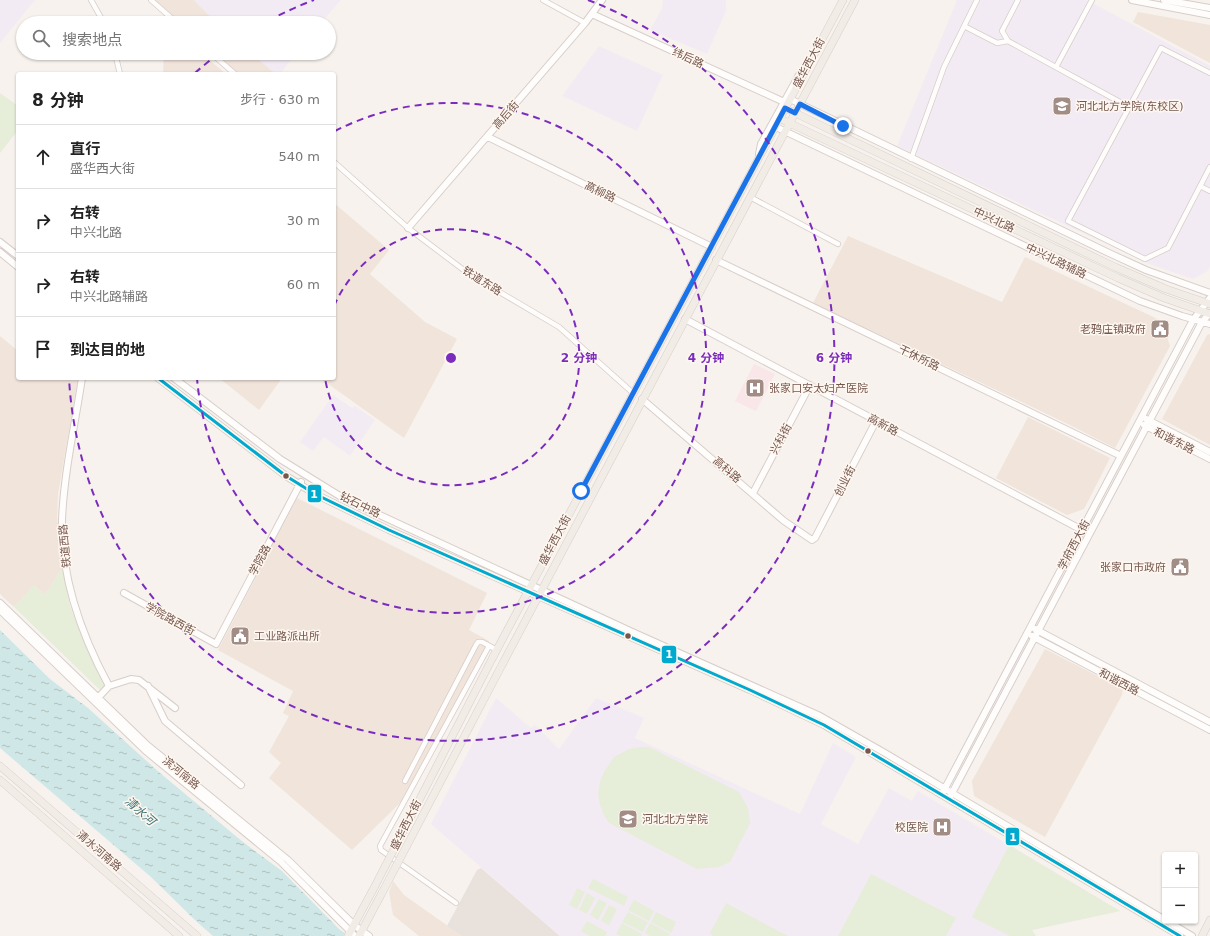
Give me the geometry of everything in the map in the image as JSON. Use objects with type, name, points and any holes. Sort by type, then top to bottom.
[{"type":"main road","name":"盛华西大街","points":[[354,933],[375,886],[493,657],[758,161],[786,103],[843,0]]},
{"type":"main road","name":"盛华西大街","points":[[354,933],[384,891],[642,399],[855,0]]},
{"type":"main road","name":"中兴北路","points":[[786,103],[795,113],[1115,267],[1166,289],[1209,301]]},
{"type":"main road","name":"中兴北路","points":[[780,118],[1118,278],[1200,311],[1210,313]]},
{"type":"main road","points":[[581,491],[591,496]]},
{"type":"main road","name":"清水河南路","points":[[0,766],[197,936]]},
{"type":"main road","name":"清水河南路","points":[[0,780],[179,936]]},
{"type":"main road","points":[[1202,936],[1210,920]]},
{"type":"street","points":[[91,0],[100,16]]},
{"type":"street","points":[[151,0],[169,16]]},
{"type":"street","points":[[543,0],[585,23]]},
{"type":"street","name":"高后街","points":[[408,228],[585,23],[602,0]]},
{"type":"street","points":[[911,159],[944,67],[977,0]]},
{"type":"street","points":[[1018,0],[1002,31],[1008,40],[1130,107]]},
{"type":"street","points":[[1056,67],[1092,0]]},
{"type":"street","points":[[1132,0],[1210,15]]},
{"type":"street","points":[[1164,0],[1210,8]]},
{"type":"street","name":"纬后路","points":[[592,14],[786,103]]},
{"type":"street","points":[[964,26],[997,43],[1008,40]]},
{"type":"street","points":[[1209,171],[1168,248],[1145,259],[1068,221],[1161,48],[1210,73]]},
{"type":"street","points":[[117,60],[120,72]]},
{"type":"street","points":[[219,60],[233,72]]},
{"type":"street","points":[[758,161],[761,144],[786,103],[800,104],[911,159],[1146,270],[1210,293]]},
{"type":"street","name":"中兴北路辅路","points":[[776,126],[785,132],[1140,301],[1193,320],[1210,324]]},
{"type":"street","name":"高柳路","points":[[488,137],[712,247]]},
{"type":"street","name":"铁道东路","points":[[336,164],[408,228],[469,274],[559,327],[633,393]]},
{"type":"street","points":[[1200,186],[1210,191]]},
{"type":"street","points":[[750,197],[838,244]]},
{"type":"street","points":[[0,242],[16,254]]},
{"type":"street","points":[[0,252],[16,265]]},
{"type":"street","name":"干休所路","points":[[716,260],[1121,456]]},
{"type":"street","name":"学府西大街","points":[[943,792],[1193,320],[1209,301]]},
{"type":"street","name":"学府西大街","points":[[951,796],[1202,322],[1210,313]]},
{"type":"street","name":"高新路","points":[[685,319],[1082,530]]},
{"type":"street","name":"铁道西路","points":[[82,380],[66,479],[62,521],[63,545],[67,573],[80,620],[94,655],[109,686]]},
{"type":"street","name":"钻石中路","points":[[161,380],[286,476],[339,506],[539,598],[802,714],[839,733],[943,792]]},
{"type":"street","name":"钻石中路","points":[[177,380],[280,459],[343,498],[820,716],[943,792]]},
{"type":"street","name":"兴科街","points":[[752,493],[810,385]]},
{"type":"street","name":"高科路","points":[[642,399],[784,521],[812,540]]},
{"type":"street","name":"创业街","points":[[812,540],[815,538],[876,420]]},
{"type":"street","name":"和谐东路","points":[[1140,420],[1210,452]]},
{"type":"street","name":"和谐东路","points":[[1148,423],[1210,459]]},
{"type":"street","name":"学院路","points":[[216,644],[304,475]]},
{"type":"street","name":"学院路西街","points":[[124,593],[216,644]]},
{"type":"street","name":"滨河南路","points":[[0,602],[97,700]]},
{"type":"street","name":"滨河南路","points":[[0,610],[146,744],[288,860],[354,933],[368,936]]},
{"type":"street","name":"和谐西路","points":[[1031,627],[1210,722]]},
{"type":"street","name":"和谐西路","points":[[1027,634],[1210,730]]},
{"type":"street","points":[[405,781],[478,642],[482,642],[497,650]]},
{"type":"street","points":[[456,903],[381,850],[380,846],[489,646]]},
{"type":"street","points":[[97,700],[109,686],[135,679],[148,686],[175,708]]},
{"type":"street","points":[[148,686],[165,721],[241,785]]},
{"type":"street","points":[[943,792],[1162,918]]},
{"type":"street","points":[[951,796],[1180,936]]},
{"type":"street","points":[[1172,924],[1192,936]]},
{"type":"shaded area","points":[[0,0],[35,0],[22,16],[16,16],[16,23],[0,43]]},
{"type":"shaded area","points":[[155,0],[194,0],[210,16],[173,16]]},
{"type":"shaded area","points":[[194,0],[341,0],[327,16],[210,16]]},
{"type":"shaded area","points":[[663,0],[726,0],[726,11],[707,54],[650,30],[662,9]]},
{"type":"shaded area","name":"河北北方学院(东校区)","points":[[957,0],[1087,0],[1210,66],[1210,266],[1208,271],[1193,279],[1149,264],[897,146]]},
{"type":"shaded area","points":[[1138,12],[1210,25],[1210,63],[1133,22]]},
{"type":"shaded area","points":[[599,46],[663,75],[637,131],[562,96]]},
{"type":"shaded area","points":[[164,60],[209,60],[224,72],[163,72]]},
{"type":"shaded area","points":[[223,60],[259,60],[274,72],[236,72]]},
{"type":"shaded area","points":[[259,60],[291,60],[282,72],[274,72]]},
{"type":"shaded area","points":[[336,205],[389,250],[370,274],[425,322],[457,339],[404,438],[323,380],[336,380]]},
{"type":"shaded area","points":[[848,236],[1002,302],[1025,257],[1162,321],[1170,346],[1115,448],[1070,425],[813,303]]},
{"type":"shaded area","points":[[1210,334],[1210,445],[1162,419],[1207,335]]},
{"type":"shaded area","points":[[0,336],[16,349],[16,380],[78,380],[58,494],[57,517],[62,568],[45,595],[34,585],[14,607],[0,594]]},
{"type":"shaded area","name":"张家口安太妇产医院","points":[[754,364],[775,374],[756,411],[735,401]]},
{"type":"shaded area","points":[[222,380],[281,380],[259,410]]},
{"type":"shaded area","points":[[333,395],[352,408],[355,406],[375,420],[350,456],[324,437],[313,451],[300,442]]},
{"type":"shaded area","points":[[1028,417],[1110,458],[1084,509],[1067,515],[996,478]]},
{"type":"shaded area","points":[[297,498],[487,593],[469,630],[489,641],[402,801],[352,850],[269,778],[281,763],[269,752],[289,716],[283,713],[293,691],[218,650]]},
{"type":"shaded area","points":[[1045,649],[1123,689],[1122,695],[1045,837],[974,796],[972,781]]},
{"type":"shaded area","name":"河北北方学院","points":[[496,698],[531,728],[535,725],[559,749],[596,698],[644,718],[635,738],[800,814],[833,743],[856,757],[821,824],[858,844],[889,788],[912,801],[918,791],[1120,911],[1032,930],[1036,936],[560,936],[431,824]]},
{"type":"shaded area","points":[[481,868],[560,936],[462,936],[447,926],[477,870]]},
{"type":"shaded area","points":[[393,881],[404,895],[462,936],[419,936],[393,915],[389,892]]},
{"type":"green space","points":[[0,93],[16,105],[16,133],[0,153]]},
{"type":"green space","points":[[62,568],[70,606],[79,630],[105,686],[100,690],[14,607],[34,585],[45,595]]},
{"type":"green space","points":[[649,747],[739,792],[748,808],[750,823],[730,862],[719,867],[697,869],[609,823],[600,805],[598,794],[600,782],[604,772],[614,757],[629,749]]},
{"type":"green space","points":[[1009,845],[1120,911],[1032,930],[1036,936],[1010,936],[972,917]]},
{"type":"green space","points":[[871,874],[956,918],[946,936],[838,936]]},
{"type":"green space","points":[[593,879],[628,897],[624,906],[588,888]]},
{"type":"green space","points":[[577,888],[585,892],[577,909],[569,905]]},
{"type":"green space","points":[[587,893],[595,898],[587,914],[579,910]]},
{"type":"green space","points":[[599,899],[607,903],[598,920],[590,915]]},
{"type":"green space","points":[[634,900],[654,911],[649,921],[628,910]]},
{"type":"green space","points":[[726,903],[788,936],[713,936],[710,933]]},
{"type":"green space","points":[[609,905],[617,909],[609,925],[601,921]]},
{"type":"green space","points":[[628,912],[648,922],[643,932],[622,922]]},
{"type":"green space","points":[[656,912],[676,922],[671,933],[651,922]]},
{"type":"green space","points":[[587,921],[607,932],[605,936],[590,936],[581,931]]},
{"type":"green space","points":[[622,923],[642,934],[641,936],[621,936],[616,934]]},
{"type":"green space","points":[[650,923],[670,934],[669,936],[650,936],[645,933]]},
{"type":"water","name":"清水河","points":[[0,630],[50,679],[88,708],[160,773],[243,842],[282,871],[339,929],[349,936],[213,936],[197,922],[151,877],[0,748]]},
{"type":"transit line","name":"1","points":[[161,380],[286,476],[315,494],[389,530],[750,690],[824,725],[1180,936]]},
{"type":"place","name":"河北北方学院(东校区)","points":[[1062,106]]},
{"type":"place","name":"老鸦庄镇政府","points":[[1160,329]]},
{"type":"place","name":"张家口安太妇产医院","points":[[755,388]]},
{"type":"place","name":"张家口市政府","points":[[1180,567]]},
{"type":"place","name":"工业路派出所","points":[[240,636]]},
{"type":"place","name":"河北北方学院","points":[[628,819]]},
{"type":"place","name":"校医院","points":[[942,827]]},
{"type":"route","points":[[581,491],[785,108],[795,113],[800,104],[843,126]]}]
